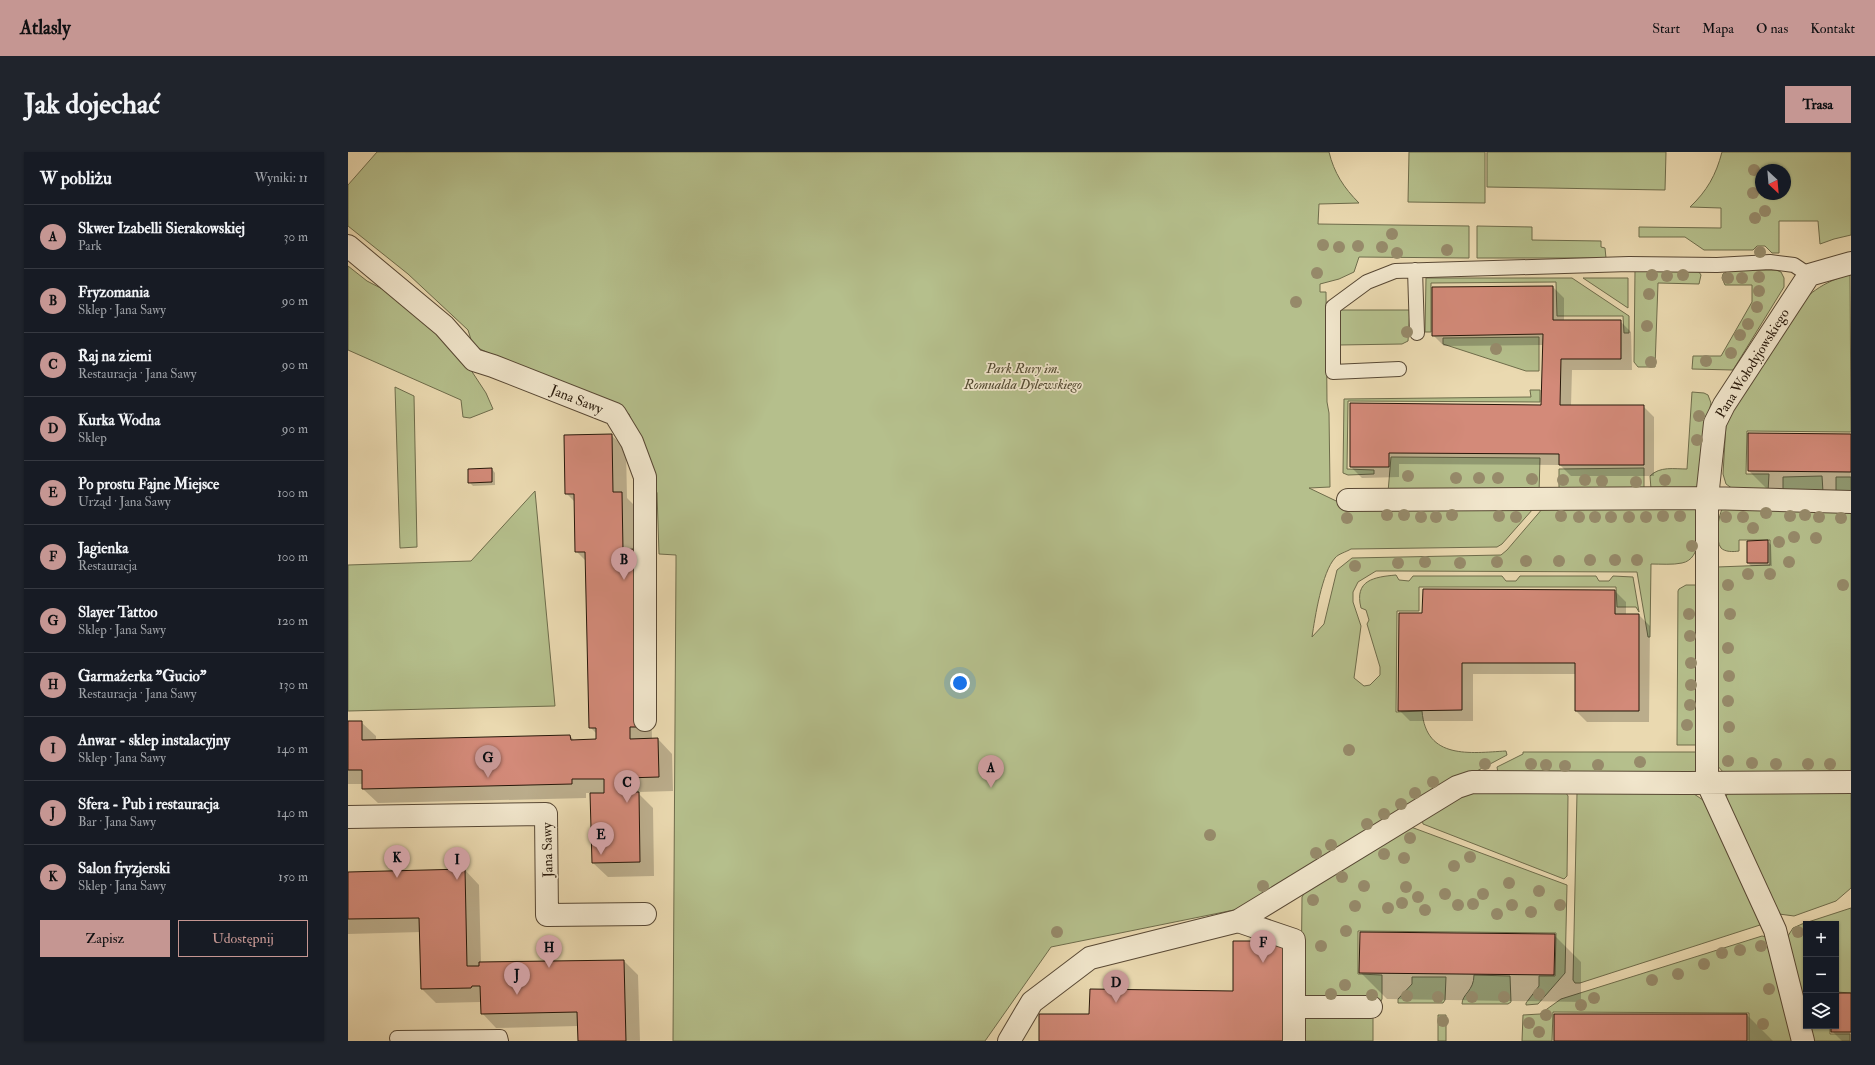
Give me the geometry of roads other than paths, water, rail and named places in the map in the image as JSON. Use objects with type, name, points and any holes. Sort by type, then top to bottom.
[{"type":"street","name":"Jana Sawy","points":[[348,246],[444,326],[474,360],[615,414],[632,442],[645,477],[645,720]]},
{"type":"street","points":[[1809,275],[1851,263]]},
{"type":"street","name":"Pana Wołodyjowskiego","points":[[1707,782],[1707,498],[1715,422],[1724,405],[1809,275]]},
{"type":"street","points":[[1348,500],[1707,498],[1851,502]]},
{"type":"street","points":[[1009,1041],[1032,1002],[1090,958],[1238,921],[1456,787],[1472,782],[1851,782]]},
{"type":"street","points":[[1707,782],[1775,930],[1803,1041]]},
{"type":"street","name":"Jana Sawy","points":[[348,817],[546,814],[547,914],[645,914]]},
{"type":"street","points":[[1238,921],[1294,940],[1294,1041]]},
{"type":"street","points":[[1294,1007],[1371,1007]]},
{"type":"lane","points":[[1399,369],[1333,372],[1332,307],[1367,282],[1396,271],[1629,264],[1717,265],[1770,262],[1794,265],[1809,275]]},
{"type":"lane","points":[[1415,270],[1417,332]]},
{"type":"lane","points":[[397,1038],[500,1037],[501,1041]]},
{"type":"place","name":"Fryzomania","points":[[624,580]]},
{"type":"place","name":"Slayer Tattoo","points":[[488,778]]},
{"type":"place","name":"Skwer Izabelli Sierakowskiej","points":[[991,788]]},
{"type":"place","name":"Raj na ziemi","points":[[627,803]]},
{"type":"place","name":"Po prostu Fajne Miejsce","points":[[601,855]]},
{"type":"place","name":"Salon fryzjerski","points":[[397,878]]},
{"type":"place","name":"Anwar - sklep instalacyjny","points":[[457,880]]},
{"type":"place","name":"Jagienka","points":[[1263,963]]},
{"type":"place","name":"Garmażerka \"Gucio\"","points":[[549,968]]},
{"type":"place","name":"Sfera - Pub i restauracja","points":[[517,995]]},
{"type":"place","name":"Kurka Wodna","points":[[1116,1003]]},
{"type":"park label","name":"Park Rury im. Romualda Dylewskiego","points":[[1023,376]]}]
